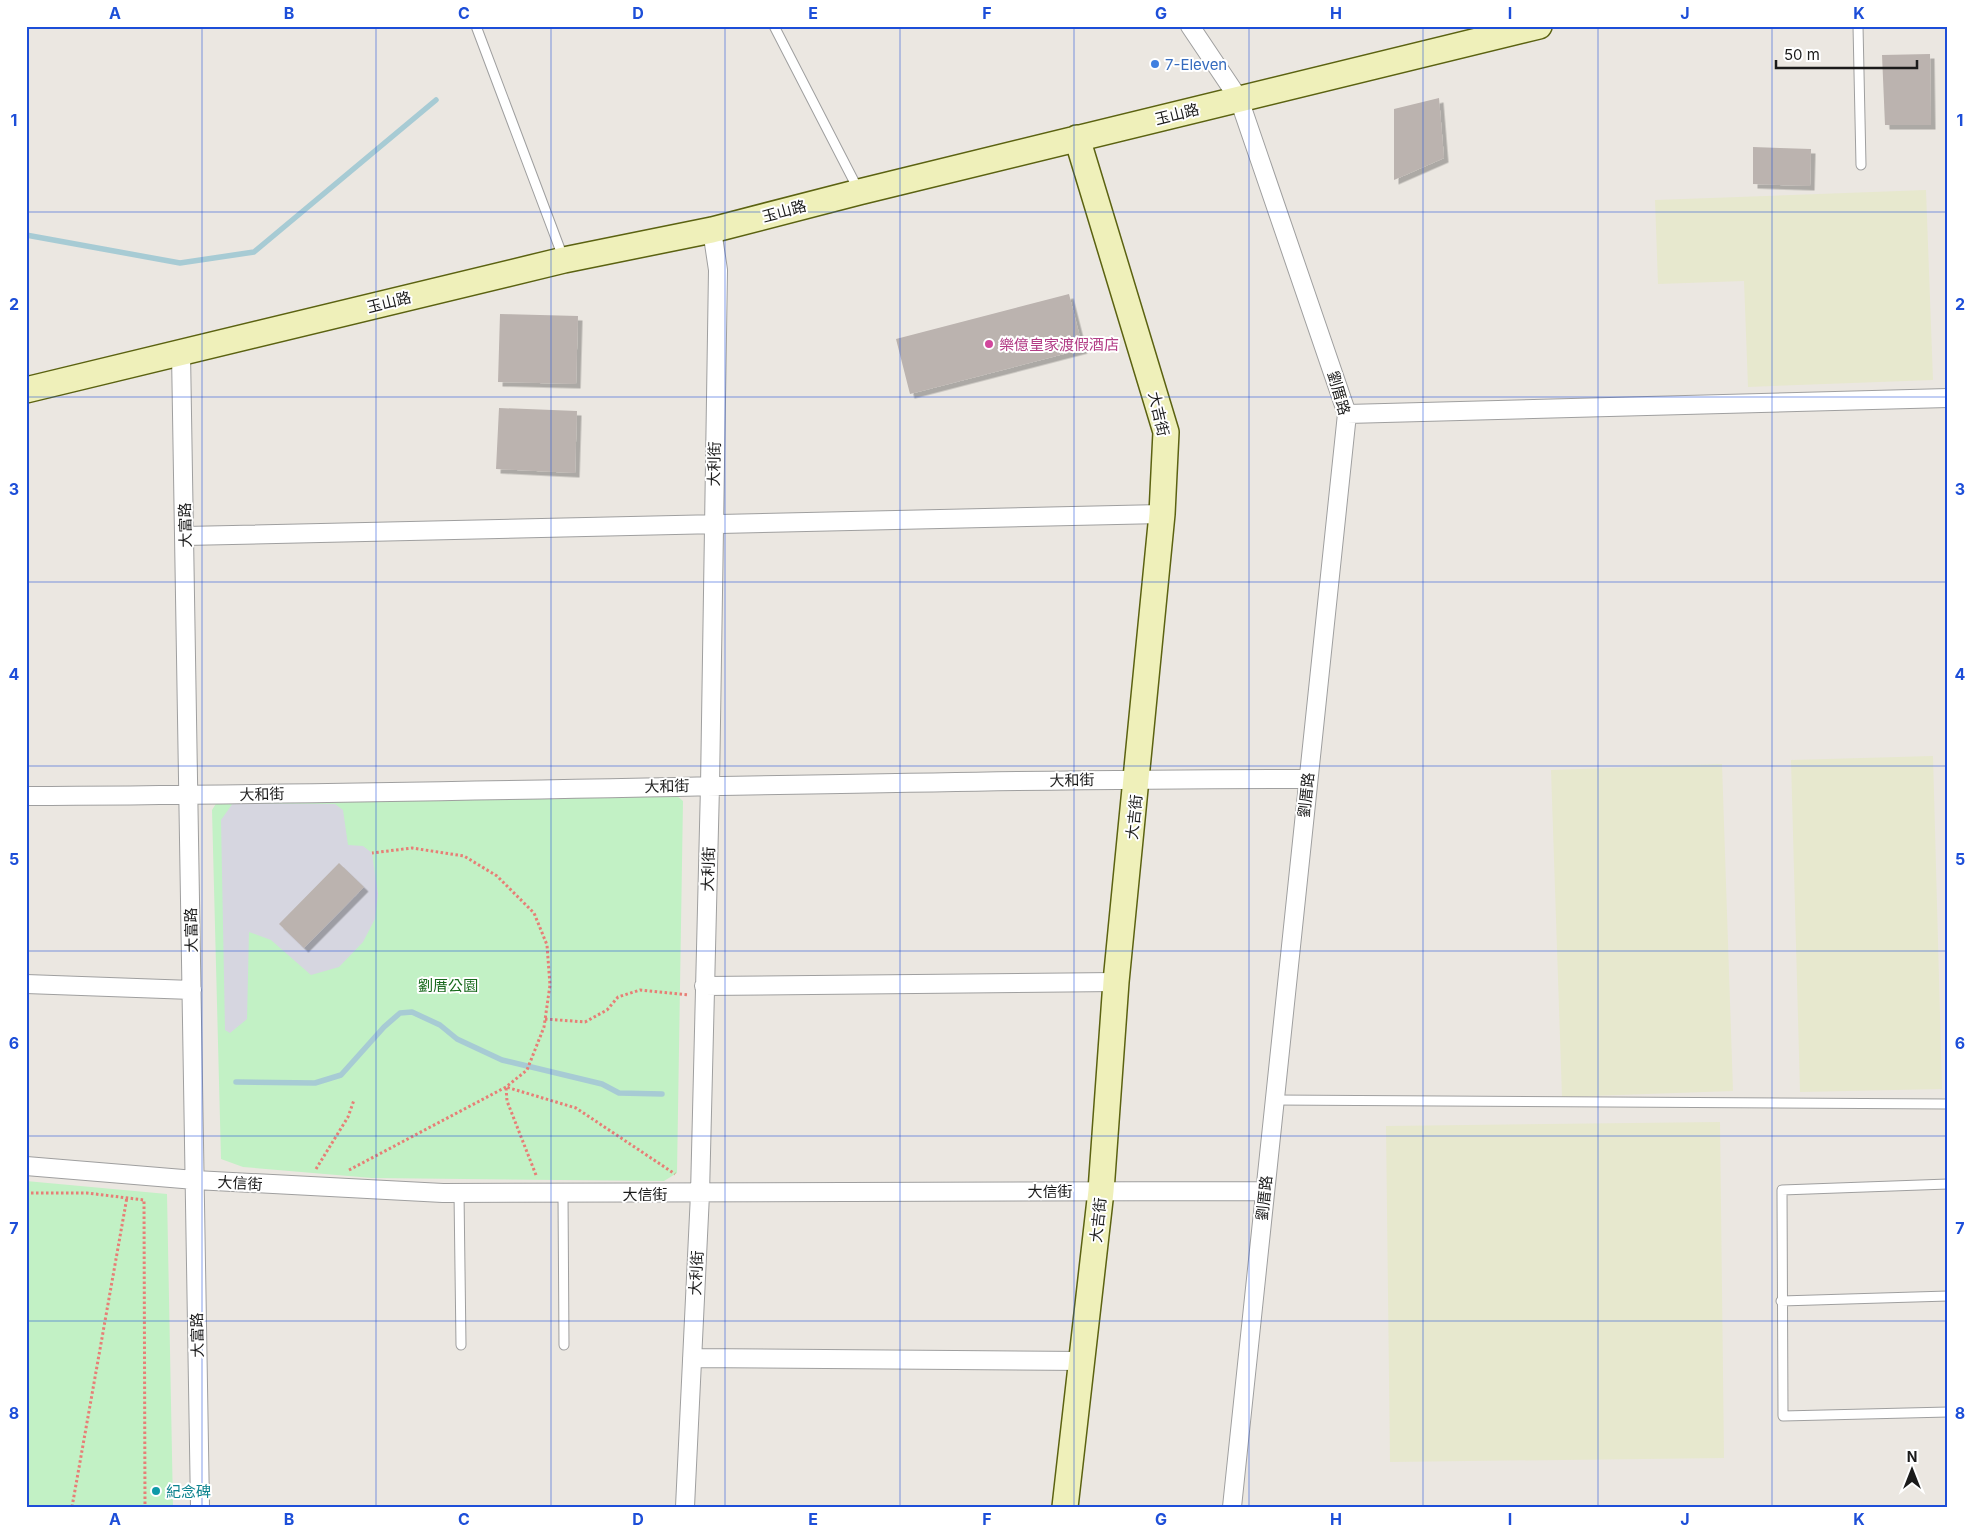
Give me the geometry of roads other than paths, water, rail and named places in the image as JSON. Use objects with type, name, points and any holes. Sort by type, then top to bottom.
[{"type":"street","name":"劉厝路","points":[[1190,26],[1240,99],[1347,414],[1232,1507]]},
{"type":"street","name":"玉山路","points":[[26,390],[564,260],[712,230],[1077,138],[1540,26]]},
{"type":"street","name":"大吉街","points":[[1065,1507],[1101,1191],[1116,982],[1138,779],[1162,514],[1166,432],[1077,138]]},
{"type":"street","name":"大利街","points":[[685,1507],[700,1194],[710,786],[718,270],[712,230]]},
{"type":"street","name":"大富路","points":[[181,353],[200,1507]]},
{"type":"street","points":[[1347,414],[1948,398]]},
{"type":"street","points":[[185,536],[1162,514]]},
{"type":"street","name":"大和街","points":[[26,796],[1138,779],[1308,779]]},
{"type":"street","points":[[704,991],[1116,982]]},
{"type":"street","points":[[26,984],[192,990]]},
{"type":"street","name":"大信街","points":[[26,1166],[195,1180],[459,1193],[700,1194],[1265,1191]]},
{"type":"street","points":[[692,1358],[1083,1361]]},
{"type":"lane","points":[[476,26],[564,260]]},
{"type":"lane","points":[[774,26],[859,192]]},
{"type":"lane","points":[[1858,26],[1861,164]]},
{"type":"lane","points":[[1274,1100],[1948,1104]]},
{"type":"lane","points":[[1948,1184],[1782,1190],[1781,1301],[1783,1416],[1948,1412]]},
{"type":"lane","points":[[459,1193],[461,1345]]},
{"type":"lane","points":[[563,1194],[564,1345]]},
{"type":"lane","points":[[1781,1301],[1948,1296]]},
{"type":"waterway","points":[[26,235],[180,263],[254,252],[436,100]]},
{"type":"waterway","points":[[236,1082],[315,1083],[341,1075],[384,1027],[400,1013],[412,1012],[440,1025],[457,1039],[502,1060],[602,1084],[619,1093],[662,1094]]},
{"type":"place","name":"7-Eleven","points":[[1155,64]]},
{"type":"place","name":"樂億皇家渡假酒店","points":[[989,344]]},
{"type":"place","name":"紀念碑","points":[[156,1491]]},
{"type":"park label","name":"劉厝公園","points":[[448,985]]}]
